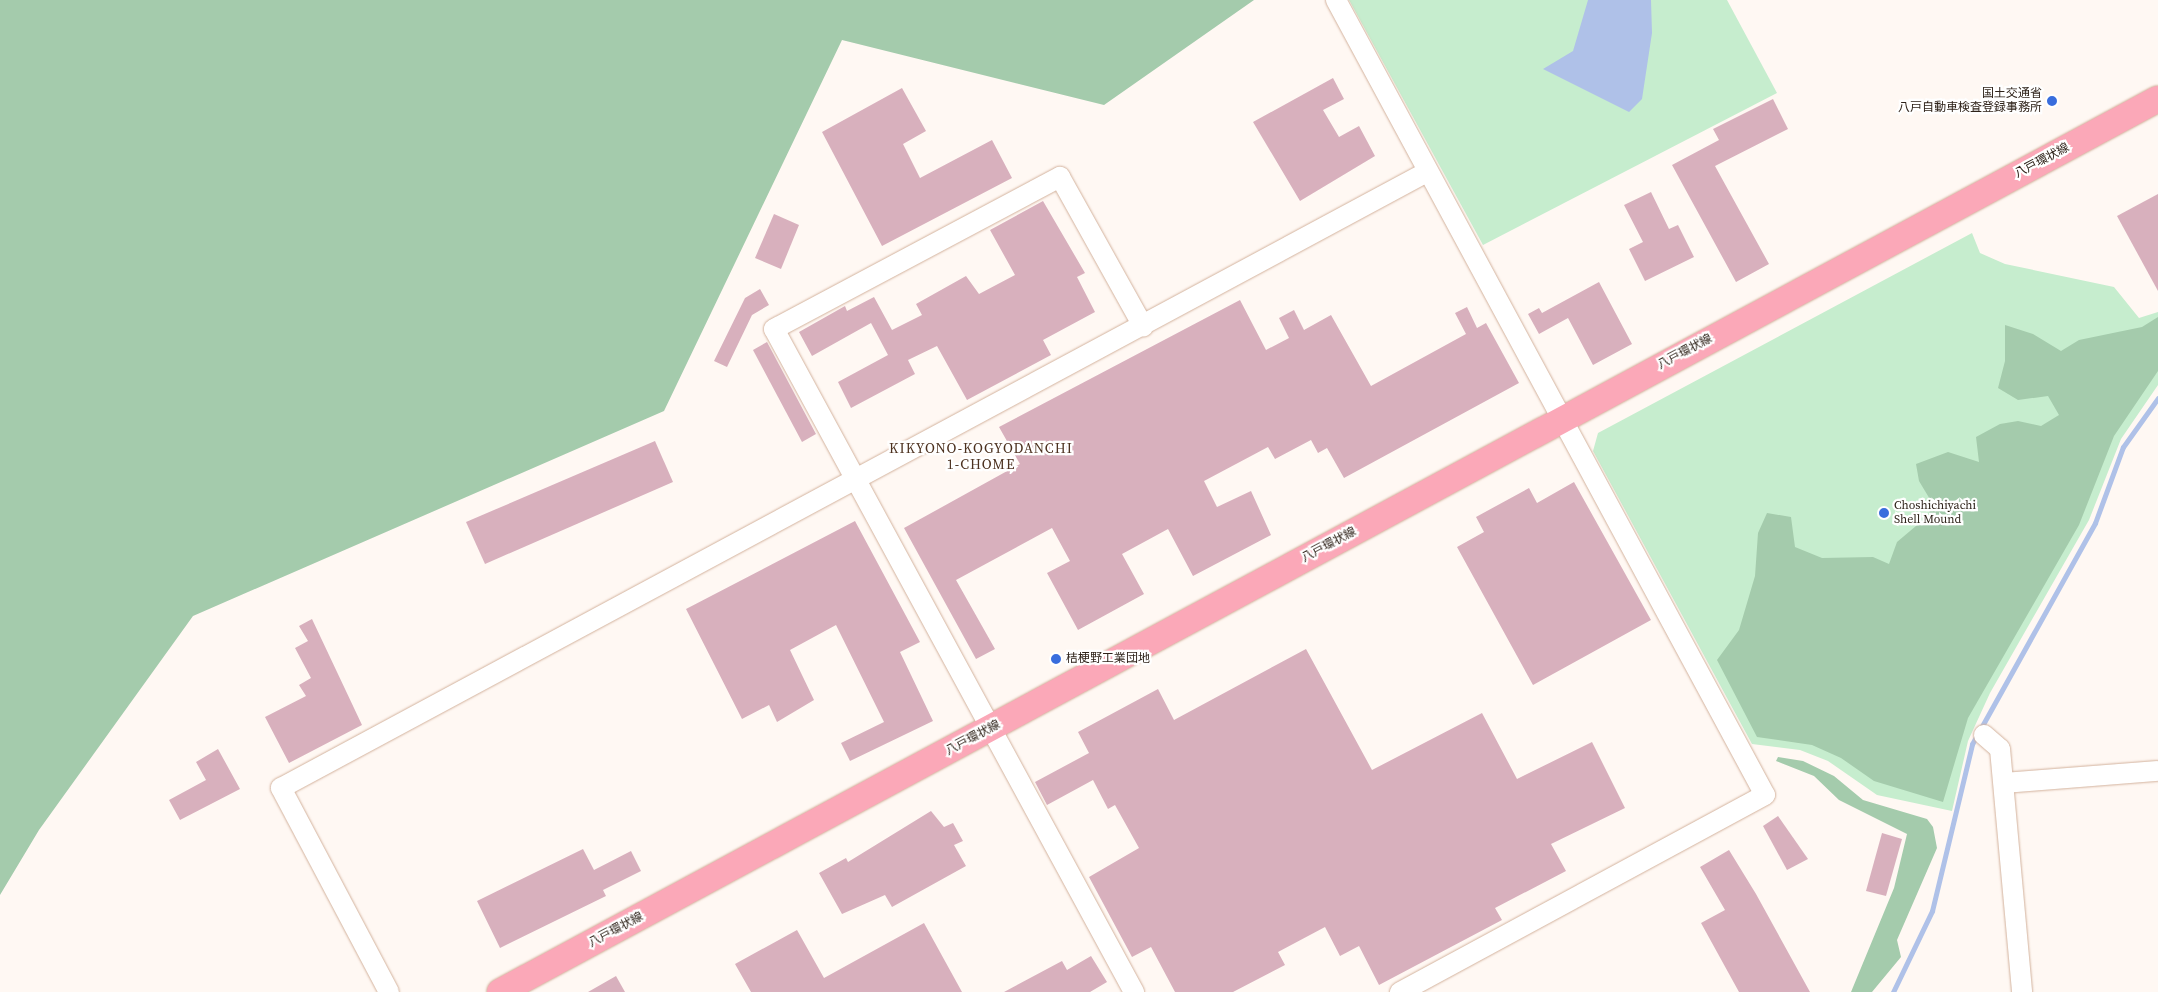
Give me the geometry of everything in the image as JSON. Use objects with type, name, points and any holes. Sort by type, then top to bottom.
[{"type":"main road","name":"八戸環状線","points":[[500,992],[2158,99]]},
{"type":"street","points":[[1336,0],[1427,172],[1765,795],[1400,992]]},
{"type":"street","points":[[389,992],[280,788],[1427,172]]},
{"type":"street","points":[[1134,992],[774,329],[1060,177],[1143,326]]},
{"type":"street","points":[[1984,735],[2000,749],[2022,992]]},
{"type":"street","points":[[2004,783],[2158,771]]},
{"type":"green space","points":[[0,0],[1254,0],[1104,105],[842,40],[664,411],[193,616],[39,830],[0,895]]},
{"type":"green space","points":[[1349,0],[1727,0],[1777,93],[1483,245]]},
{"type":"green space","points":[[1972,233],[1980,253],[2005,264],[2114,287],[2139,318],[2158,312],[2158,385],[2121,439],[2089,520],[1990,693],[1968,741],[1952,811],[1877,795],[1828,761],[1800,750],[1752,744],[1593,451],[1598,433]]},
{"type":"green space","points":[[2158,317],[2158,371],[2114,436],[2079,525],[1968,718],[1943,802],[1874,781],[1841,758],[1812,745],[1757,737],[1717,660],[1739,630],[1755,576],[1758,533],[1767,513],[1791,517],[1795,547],[1822,558],[1873,557],[1889,564],[1897,542],[1929,515],[1931,501],[1919,481],[1916,464],[1948,452],[1979,462],[1976,437],[2000,424],[2018,421],[2041,426],[2059,415],[2048,396],[2018,400],[1998,388],[2005,361],[2005,325],[2033,334],[2061,351],[2079,340],[2142,327]]},
{"type":"green space","points":[[1778,757],[1803,761],[1834,776],[1863,800],[1927,819],[1933,827],[1937,848],[1897,940],[1901,957],[1872,992],[1851,992],[1894,888],[1907,834],[1839,800],[1814,776],[1776,761]]},
{"type":"water","points":[[1588,0],[1651,0],[1652,33],[1642,99],[1629,112],[1543,69],[1573,51]]},
{"type":"building","points":[[1333,78],[1344,99],[1323,110],[1339,137],[1359,126],[1375,156],[1300,201],[1253,122]]},
{"type":"building","points":[[902,88],[926,131],[903,144],[920,178],[992,140],[1012,178],[882,246],[822,132]]},
{"type":"building","points":[[1773,99],[1788,129],[1715,166],[1769,264],[1736,282],[1672,165],[1719,140],[1713,129]]},
{"type":"building","points":[[1651,192],[1669,229],[1678,225],[1694,257],[1645,281],[1629,249],[1643,242],[1624,205]]},
{"type":"building","points":[[2158,194],[2158,291],[2117,216]]},
{"type":"building","points":[[1043,201],[1085,273],[1077,277],[1095,312],[1043,340],[1051,355],[967,400],[937,346],[908,360],[915,374],[851,408],[838,382],[888,355],[871,323],[812,356],[799,332],[845,306],[847,311],[874,297],[892,330],[922,315],[916,304],[966,276],[979,294],[1015,275],[990,230]]},
{"type":"building","points":[[774,214],[799,225],[781,269],[755,258]]},
{"type":"building","points":[[1599,282],[1632,344],[1593,365],[1568,318],[1539,334],[1528,314],[1539,308],[1542,313]]},
{"type":"building","points":[[760,289],[769,305],[752,315],[727,367],[714,361],[745,298]]},
{"type":"building","points":[[1240,300],[1266,350],[1289,338],[1279,318],[1294,310],[1304,330],[1331,315],[1371,386],[1466,334],[1455,313],[1467,307],[1477,328],[1486,323],[1519,383],[1344,478],[1327,448],[1318,453],[1311,440],[1275,459],[1268,447],[1204,481],[1217,507],[1251,491],[1271,535],[1193,576],[1168,529],[1122,554],[1144,594],[1078,630],[1047,573],[1070,561],[1052,528],[956,580],[995,649],[976,659],[904,528],[1020,464],[999,427]]},
{"type":"building","points":[[767,342],[816,434],[802,442],[753,350]]},
{"type":"building","points":[[655,441],[673,482],[485,564],[466,522]]},
{"type":"building","points":[[1574,482],[1651,620],[1533,685],[1457,547],[1484,532],[1476,517],[1529,488],[1537,503]]},
{"type":"building","points":[[855,521],[920,642],[900,652],[933,721],[850,761],[841,743],[884,722],[836,625],[790,650],[814,700],[777,722],[769,705],[742,719],[686,609]]},
{"type":"building","points":[[312,619],[362,725],[289,763],[265,717],[306,696],[299,685],[311,678],[295,648],[308,641],[299,626]]},
{"type":"building","points":[[1306,649],[1372,770],[1482,713],[1517,779],[1592,742],[1625,808],[1551,844],[1566,871],[1495,908],[1502,920],[1379,985],[1359,946],[1340,956],[1325,927],[1278,952],[1285,965],[1233,992],[1175,992],[1151,947],[1132,957],[1089,877],[1139,848],[1115,805],[1108,809],[1093,780],[1047,805],[1035,782],[1089,753],[1078,732],[1158,689],[1174,720]]},
{"type":"building","points":[[218,749],[240,789],[180,820],[169,800],[206,780],[196,762]]},
{"type":"building","points":[[931,811],[944,827],[953,823],[963,841],[954,845],[966,866],[892,907],[885,895],[842,914],[819,873],[846,858],[848,862]]},
{"type":"building","points":[[1778,816],[1808,859],[1787,870],[1763,826]]},
{"type":"building","points":[[1882,833],[1902,839],[1886,896],[1866,891]]},
{"type":"building","points":[[583,849],[594,870],[631,851],[641,871],[603,890],[606,896],[500,948],[477,901]]},
{"type":"building","points":[[1729,850],[1756,894],[1810,992],[1739,992],[1701,923],[1725,910],[1700,867]]},
{"type":"building","points":[[924,923],[962,992],[751,992],[735,964],[797,930],[824,978]]},
{"type":"building","points":[[1091,956],[1107,982],[1090,992],[1004,992],[1062,961],[1067,970]]},
{"type":"building","points":[[616,976],[625,992],[588,992]]},
{"type":"waterway","points":[[1893,992],[1932,911],[1972,744],[2095,523],[2123,447],[2158,398]]},
{"type":"place","name":"国土交通省 八戸自動車検査登録事務所","points":[[2052,101]]},
{"type":"place","name":"Choshichiyachi Shell Mound","points":[[1884,513]]},
{"type":"place","name":"桔梗野工業団地","points":[[1056,659]]},
{"type":"district","name":"KIKYONO-KOGYODANCHI 1-CHOME","points":[[981,456]]}]
